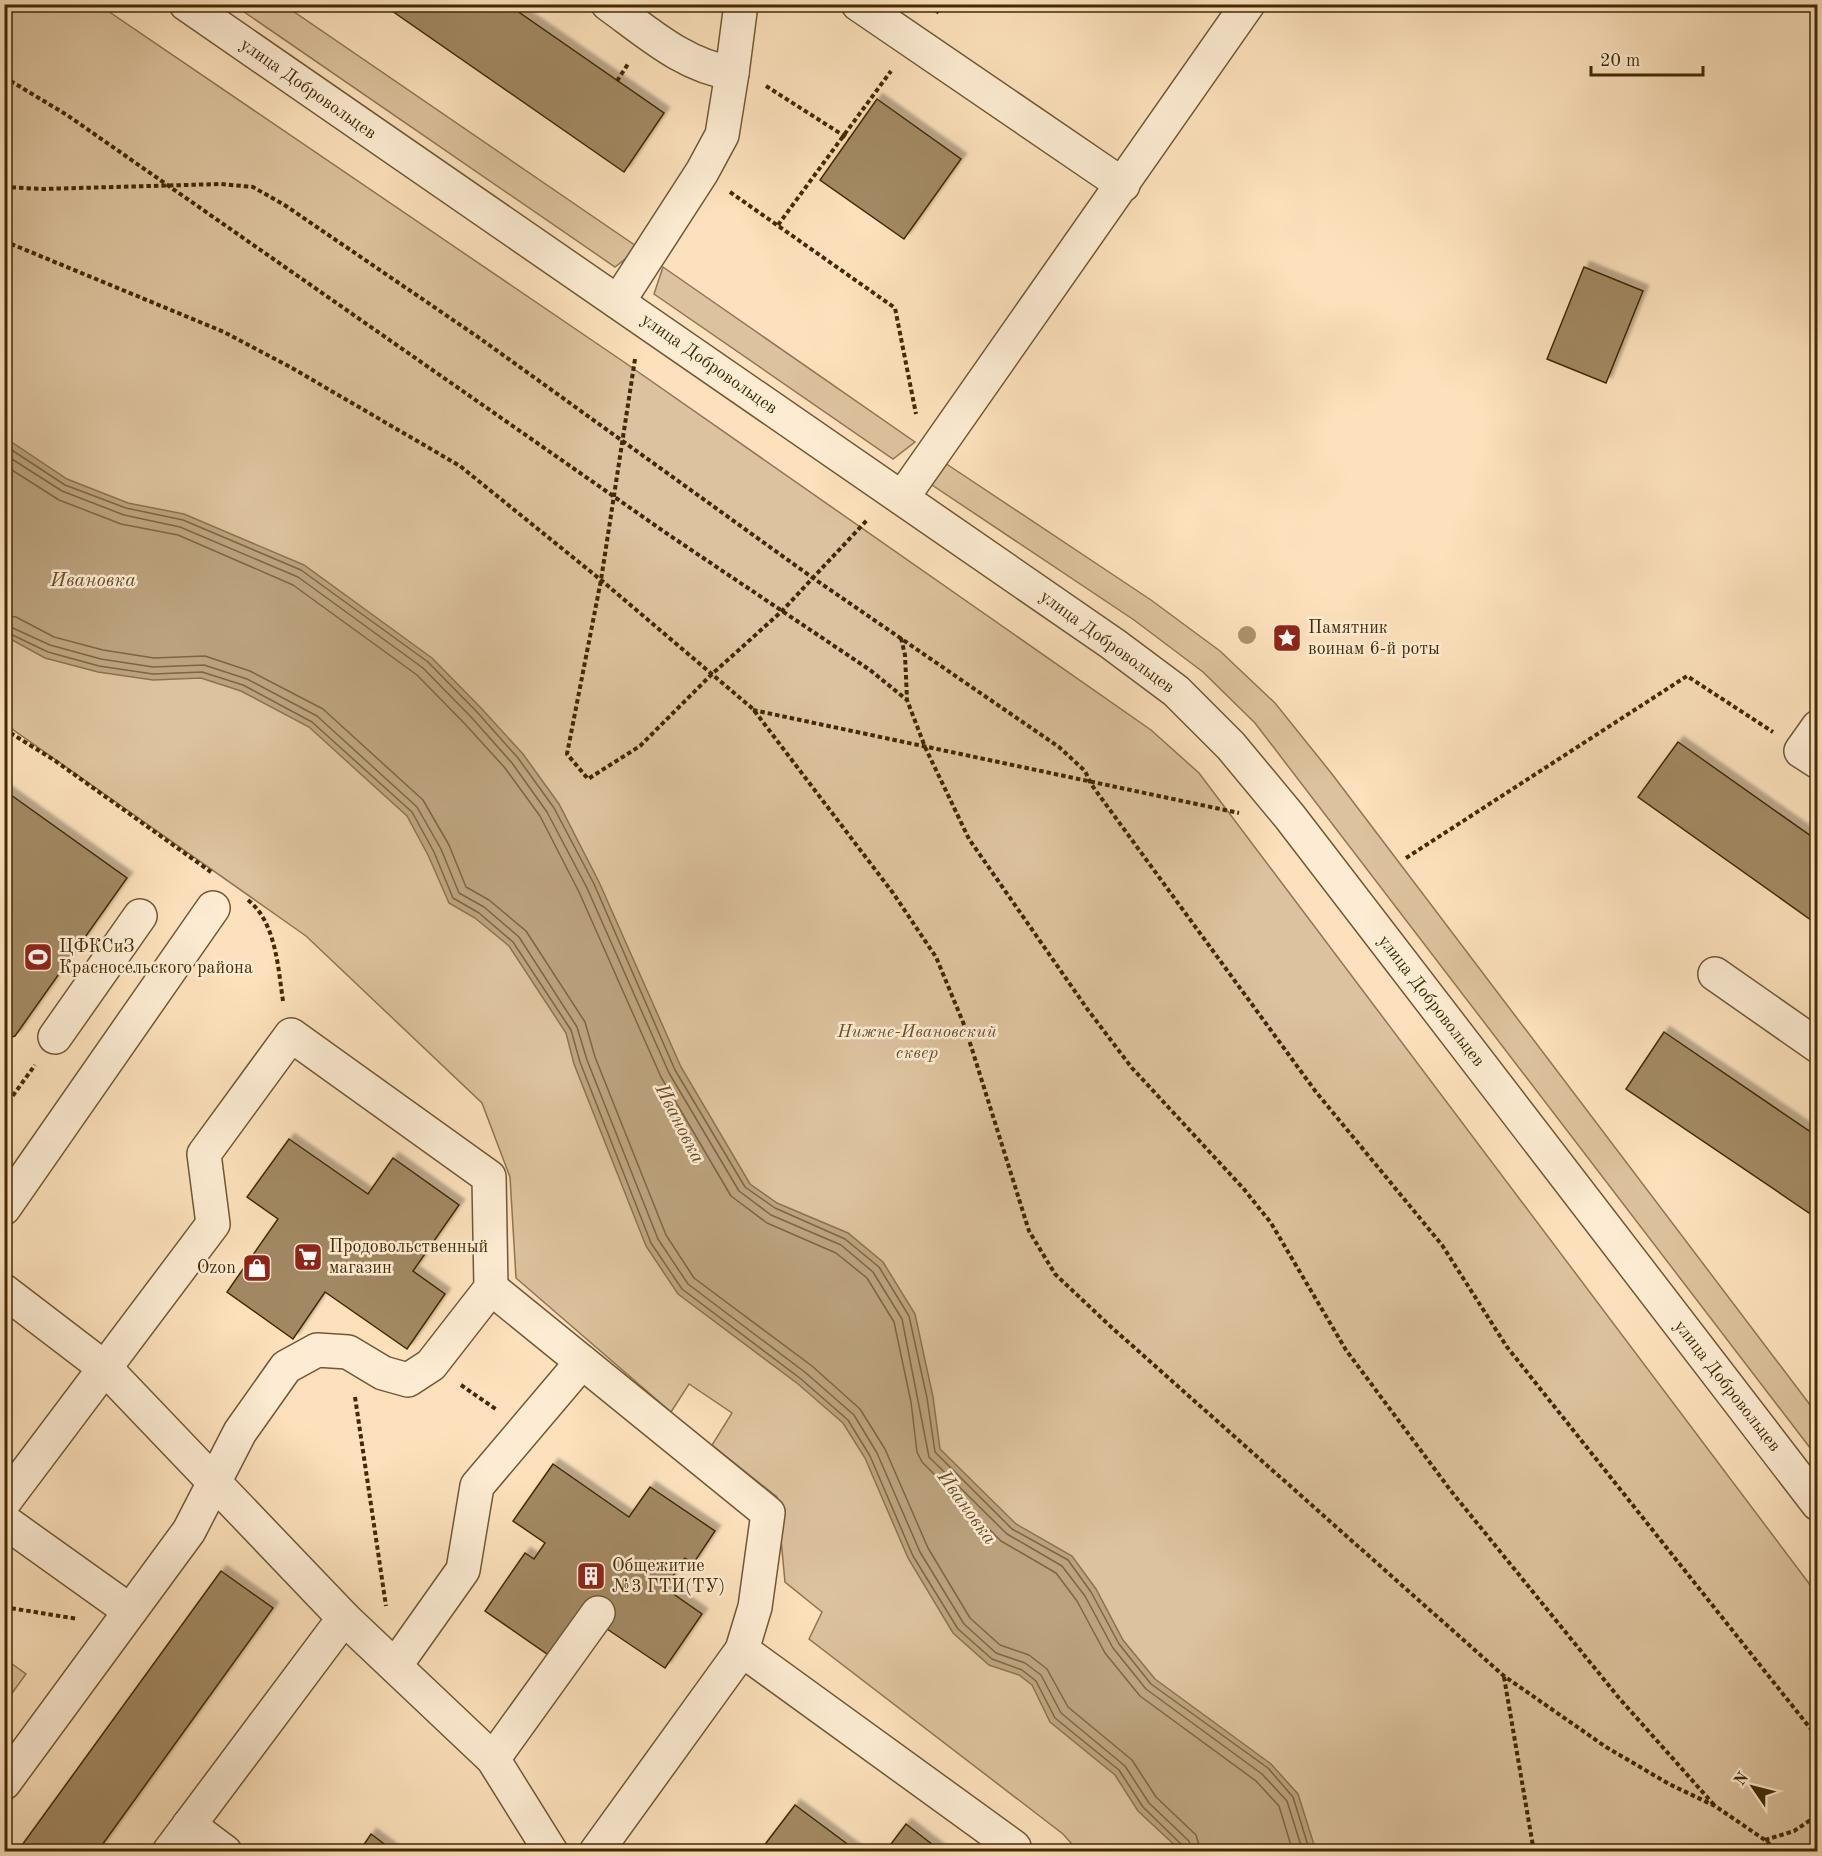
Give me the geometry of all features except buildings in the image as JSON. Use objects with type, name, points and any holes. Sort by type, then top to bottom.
[{"type":"street","name":"улица Добровольцев","points":[[186,4],[902,498],[1176,692],[1231,746],[1290,817],[1818,1504]]},
{"type":"street","points":[[608,4],[687,59],[710,69],[732,73]]},
{"type":"street","points":[[618,302],[702,172],[722,135],[741,4]]},
{"type":"street","points":[[858,4],[1123,185]]},
{"type":"street","points":[[902,498],[1248,4]]},
{"type":"street","points":[[4,1208],[227,901]]},
{"type":"street","points":[[55,1037],[140,916]]},
{"type":"street","points":[[1715,974],[1818,1046]]},
{"type":"street","points":[[4,1502],[213,1224],[204,1154],[291,1035],[489,1177],[491,1288],[431,1365],[408,1380],[383,1373],[348,1352],[317,1350],[286,1366],[240,1432],[189,1532],[4,1784]]},
{"type":"street","points":[[491,1288],[768,1513],[755,1607],[742,1650],[596,1851]]},
{"type":"street","points":[[4,1291],[106,1369],[344,1618],[493,1759],[551,1851]]},
{"type":"street","points":[[395,1666],[463,1570],[477,1486],[582,1362]]},
{"type":"street","points":[[4,1521],[125,1619]]},
{"type":"street","points":[[493,1759],[598,1613]]},
{"type":"street","points":[[169,1851],[344,1618]]},
{"type":"street","points":[[742,1650],[1014,1847],[1014,1851]]},
{"type":"street","points":[[189,1825],[225,1851]]},
{"type":"path","points":[[516,11],[520,4]]},
{"type":"path","points":[[778,225],[895,65]]},
{"type":"path","points":[[4,77],[67,115],[782,612],[870,670],[907,700]]},
{"type":"path","points":[[775,89],[849,140]]},
{"type":"path","points":[[702,172],[896,308],[917,418]]},
{"type":"path","points":[[4,187],[43,189],[221,184],[253,187],[286,206],[478,337],[813,578],[1059,747],[1085,771],[1091,784],[1309,1083],[1442,1245],[1507,1347],[1818,1738]]},
{"type":"path","points":[[4,241],[224,332],[402,430],[460,466],[602,580],[753,709],[893,893],[936,957],[965,1028],[1029,1231],[1055,1274],[1108,1325],[1504,1676],[1606,1747],[1669,1785],[1715,1806],[1765,1839],[1778,1851]]},
{"type":"path","points":[[636,355],[602,580],[567,754],[588,779],[640,746],[712,674],[782,612],[870,517]]},
{"type":"path","points":[[901,638],[905,655],[907,700],[925,747],[969,839],[1088,1010],[1132,1068],[1243,1188],[1271,1223],[1346,1350],[1451,1491],[1619,1698],[1715,1806]]},
{"type":"path","points":[[1406,858],[1687,676],[1812,746]]},
{"type":"path","points":[[753,709],[1091,784],[1244,814]]},
{"type":"path","points":[[4,729],[54,760],[213,874]]},
{"type":"path","points":[[227,901],[258,907],[273,941],[285,1010]]},
{"type":"path","points":[[4,1108],[55,1037]]},
{"type":"path","points":[[348,1352],[386,1608]]},
{"type":"path","points":[[431,1365],[525,1430]]},
{"type":"path","points":[[4,1607],[125,1619]]},
{"type":"path","points":[[1504,1676],[1534,1851]]},
{"type":"path","points":[[1765,1839],[1794,1831],[1818,1815]]},
{"type":"green space","name":"Нижне-Ивановский сквер","points":[[5,5],[99,5],[624,362],[1151,730],[1199,773],[1817,1594],[1817,1851],[1078,1851],[1063,1834],[809,1639],[822,1612],[785,1582],[777,1497],[712,1445],[732,1413],[689,1384],[671,1412],[516,1278],[510,1177],[482,1103],[306,936],[5,724]]},
{"type":"green space","points":[[234,5],[284,5],[639,248],[615,267]]},
{"type":"green space","points":[[663,267],[915,442],[893,459],[654,294]]},
{"type":"green space","points":[[939,459],[1151,600],[1220,651],[1275,703],[1332,774],[1817,1414],[1817,1457],[1255,723],[1203,672],[1134,620],[932,485]]},
{"type":"green space","points":[[5,1659],[26,1674],[5,1703]]},
{"type":"water","name":"Ивановка","points":[[4,437],[67,479],[128,503],[184,514],[304,565],[432,658],[481,708],[523,754],[559,804],[599,882],[681,1067],[750,1184],[777,1203],[848,1233],[883,1262],[915,1314],[933,1397],[940,1449],[1016,1524],[1072,1556],[1096,1589],[1123,1640],[1155,1679],[1271,1764],[1298,1794],[1316,1851],[1181,1851],[1138,1811],[1115,1775],[1050,1722],[1032,1685],[1019,1675],[989,1665],[953,1633],[908,1558],[865,1458],[843,1423],[798,1384],[678,1294],[646,1246],[574,1064],[566,1033],[509,946],[475,918],[449,903],[428,855],[407,816],[309,727],[241,691],[201,678],[153,680],[98,672],[45,658],[5,636]]},
{"type":"place","name":"Памятник воинам 6-й роты","points":[[1287,638]]},
{"type":"place","name":"ЦФКСиЗ Красносельского района","points":[[38,957]]},
{"type":"place","name":"Продовольственный магазин","points":[[308,1257]]},
{"type":"place","name":"Ozon","points":[[257,1268]]},
{"type":"place","name":"Общежитие №3 ГТИ(ТУ)","points":[[591,1576]]}]
